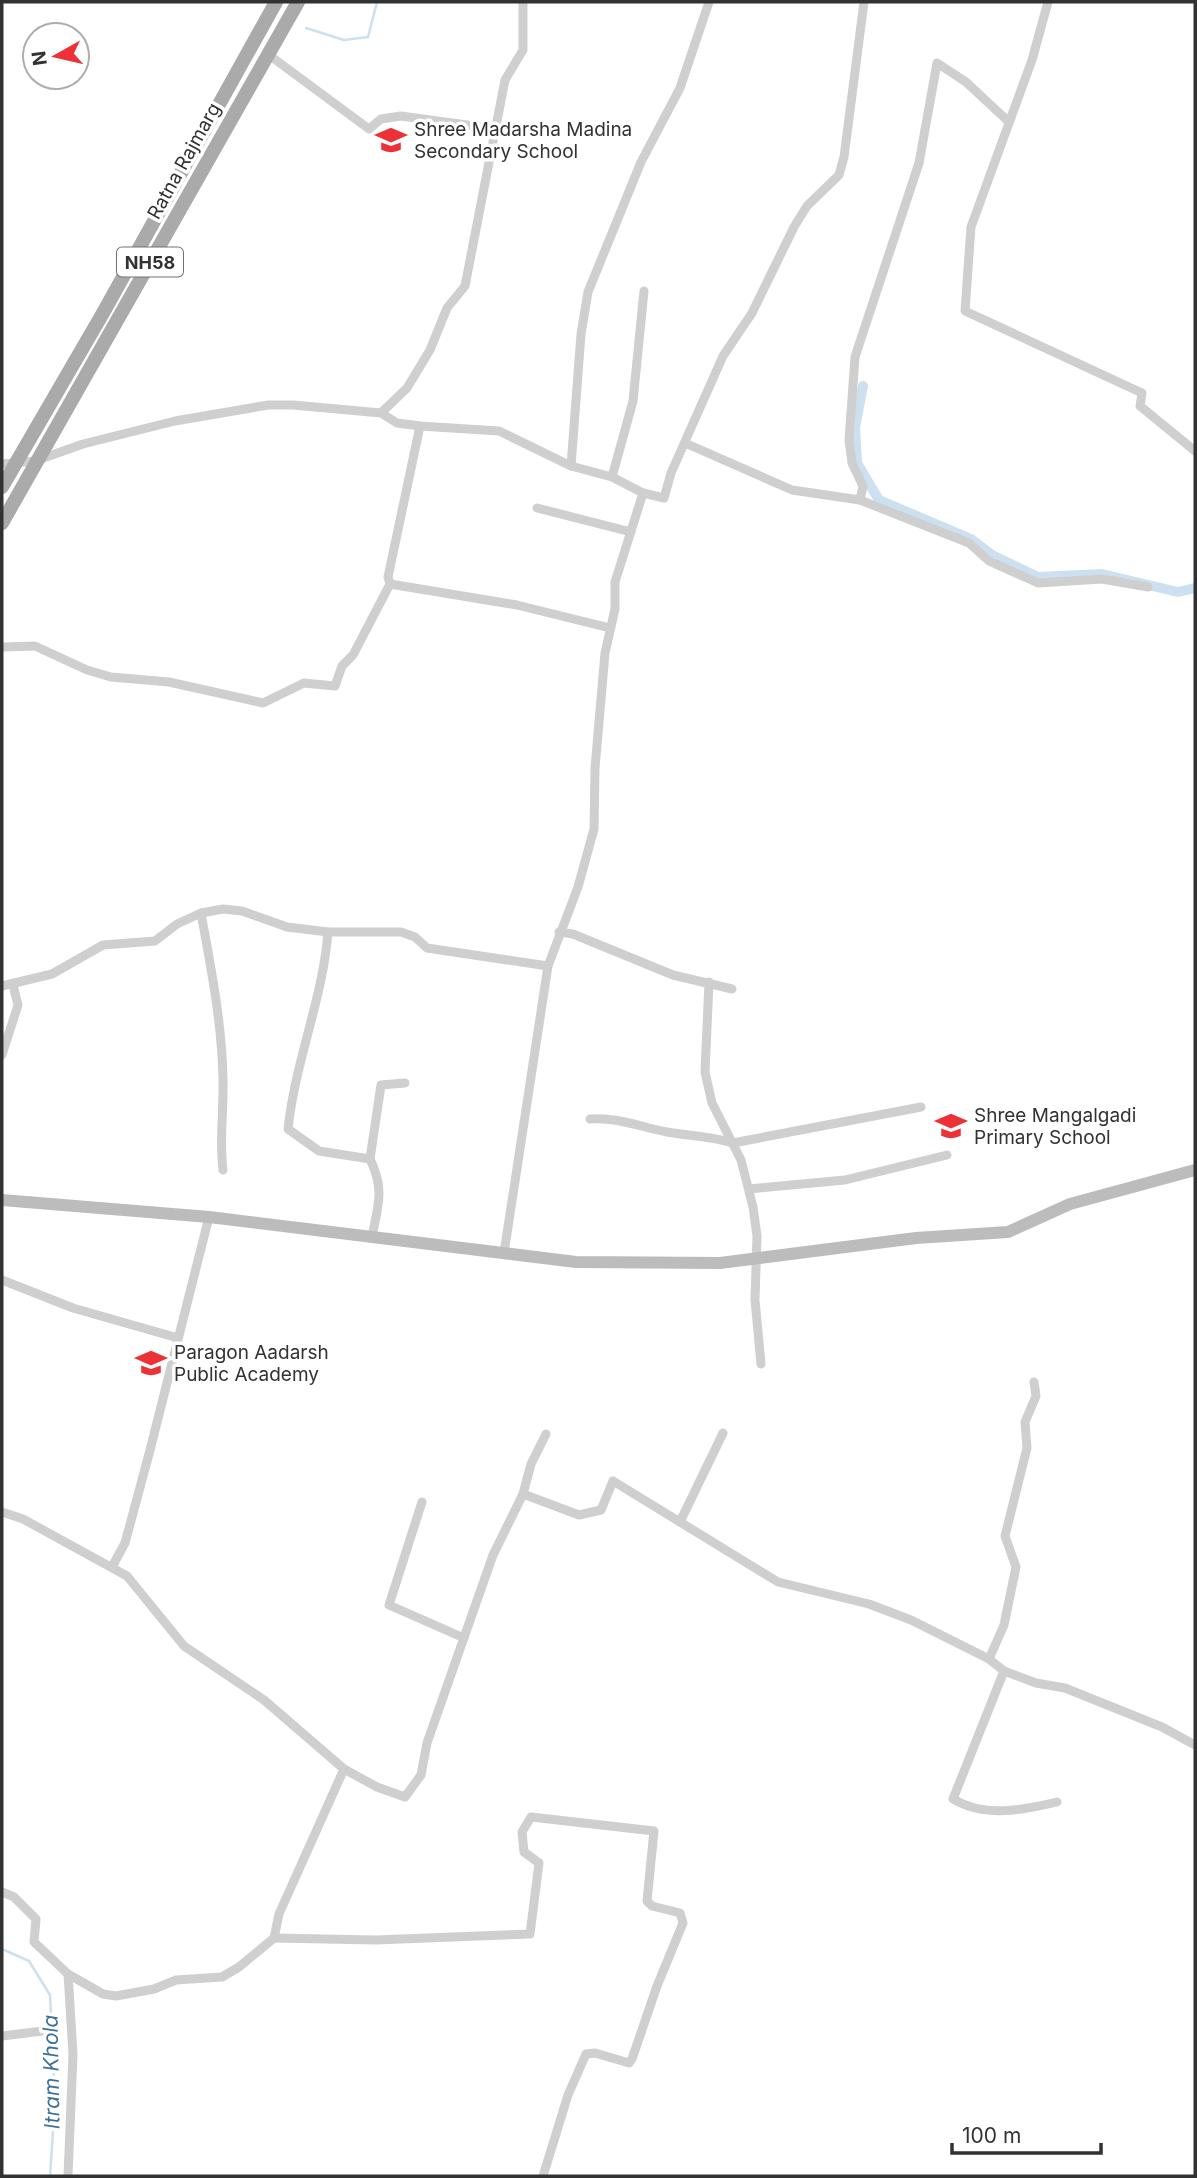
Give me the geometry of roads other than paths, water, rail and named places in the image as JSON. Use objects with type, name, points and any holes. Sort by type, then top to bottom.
[{"type":"main road","name":"Ratna Rajmarg","points":[[2,486],[8,463],[103,313],[276,2]]},
{"type":"main road","name":"Ratna Rajmarg","points":[[2,523],[252,78],[269,55],[298,2]]},
{"type":"street","points":[[382,413],[407,388],[430,351],[447,308],[465,286],[505,80],[523,50],[523,2]]},
{"type":"street","points":[[571,466],[581,334],[588,292],[641,162],[680,88],[709,2]]},
{"type":"street","points":[[8,463],[35,461],[83,444],[175,421],[268,405],[324,407],[382,413],[397,423],[499,431],[571,466],[612,477],[643,493],[664,498],[723,356],[752,313],[807,206],[839,175],[845,157],[864,2]]},
{"type":"street","points":[[1048,2],[1032,60],[971,227],[965,311],[1142,393],[1140,406],[1195,451]]},
{"type":"street","points":[[269,55],[369,129],[381,119],[401,116],[496,128]]},
{"type":"street","points":[[860,500],[863,486],[852,463],[849,440],[855,357],[919,163],[937,63],[966,82],[1009,122]]},
{"type":"street","points":[[612,477],[634,401],[644,291]]},
{"type":"street","points":[[2,648],[35,646],[111,677],[169,682],[263,703],[304,683],[335,686],[342,666],[353,655],[390,584],[388,577],[420,426]]},
{"type":"street","points":[[685,443],[792,490],[860,500],[969,543],[989,561],[1038,583],[1102,579],[1148,587]]},
{"type":"street","points":[[504,1253],[548,966],[578,887],[594,829],[595,768],[605,653],[615,609],[615,582],[643,493]]},
{"type":"street","points":[[537,508],[631,532]]},
{"type":"street","points":[[390,584],[517,605],[610,628]]},
{"type":"street","points":[[2,986],[52,974],[103,945],[155,941],[177,924],[223,909],[242,911],[287,927],[328,932],[401,932],[415,937],[427,948],[548,966]]},
{"type":"street","points":[[201,914],[214,981],[223,1078],[219,1141],[223,1170]]},
{"type":"street","points":[[328,932],[326,956],[295,1076],[288,1129],[319,1151],[370,1159]]},
{"type":"street","points":[[559,932],[573,934],[673,975],[732,989]]},
{"type":"street","points":[[709,982],[705,1072],[712,1103],[733,1143],[749,1189],[757,1259],[755,1300],[761,1364]]},
{"type":"street","points":[[2,1055],[18,1004],[13,985]]},
{"type":"street","points":[[372,1237],[381,1197],[378,1176],[370,1159],[381,1085],[405,1083]]},
{"type":"street","points":[[590,1119],[627,1121],[662,1132],[713,1137],[733,1143],[921,1107]]},
{"type":"street","points":[[749,1189],[845,1180],[947,1155]]},
{"type":"street","points":[[2,1200],[209,1217],[576,1262],[720,1263],[916,1238],[1008,1232],[1070,1204],[1195,1170]]},
{"type":"street","points":[[113,1567],[125,1543],[209,1217]]},
{"type":"street","points":[[2,1280],[73,1308],[178,1338]]},
{"type":"street","points":[[989,1659],[1004,1625],[1016,1567],[1005,1536],[1027,1448],[1025,1422],[1036,1396],[1034,1382]]},
{"type":"street","points":[[680,1522],[723,1433]]},
{"type":"street","points":[[2,1512],[23,1519],[127,1576],[184,1646],[264,1700],[344,1769],[377,1787],[405,1797],[421,1775],[428,1743],[493,1555],[523,1494],[531,1464],[545,1434]]},
{"type":"street","points":[[523,1494],[579,1515],[601,1510],[613,1481],[778,1582],[869,1604],[911,1620],[989,1659],[1004,1671],[1036,1683],[1065,1688],[1162,1727],[1195,1745]]},
{"type":"street","points":[[422,1502],[389,1605],[464,1638]]},
{"type":"street","points":[[1004,1671],[953,1799],[967,1805],[1017,1812],[1057,1802]]},
{"type":"street","points":[[2,1892],[14,1897],[36,1919],[34,1942],[68,1974],[103,1994],[129,1994],[176,1980],[222,1976],[239,1967],[274,1938],[279,1914],[344,1769]]},
{"type":"street","points":[[274,1938],[376,1940],[530,1934],[539,1863],[524,1852],[522,1832],[531,1817],[654,1831],[647,1901],[652,1906],[680,1913],[683,1923],[657,1986],[632,2059],[629,2063],[595,2053],[586,2054],[568,2095],[543,2176]]},
{"type":"street","points":[[68,1974],[74,2054],[68,2176]]},
{"type":"street","points":[[2,2036],[51,2030]]},
{"type":"waterway","points":[[306,28],[344,40],[368,37],[377,2]]},
{"type":"waterway","points":[[863,386],[855,427],[857,463],[879,500],[971,539],[992,555],[1038,577],[1102,574],[1178,592],[1195,588]]},
{"type":"waterway","name":"Itram Khola","points":[[2,1949],[29,1961],[50,1995],[55,2101],[50,2176]]},
{"type":"place","name":"Shree Madarsha Madina Secondary School","points":[[391,140]]},
{"type":"place","name":"Shree Mangalgadi Primary School","points":[[951,1126]]},
{"type":"place","name":"Paragon Aadarsh Public Academy","points":[[151,1363]]}]
